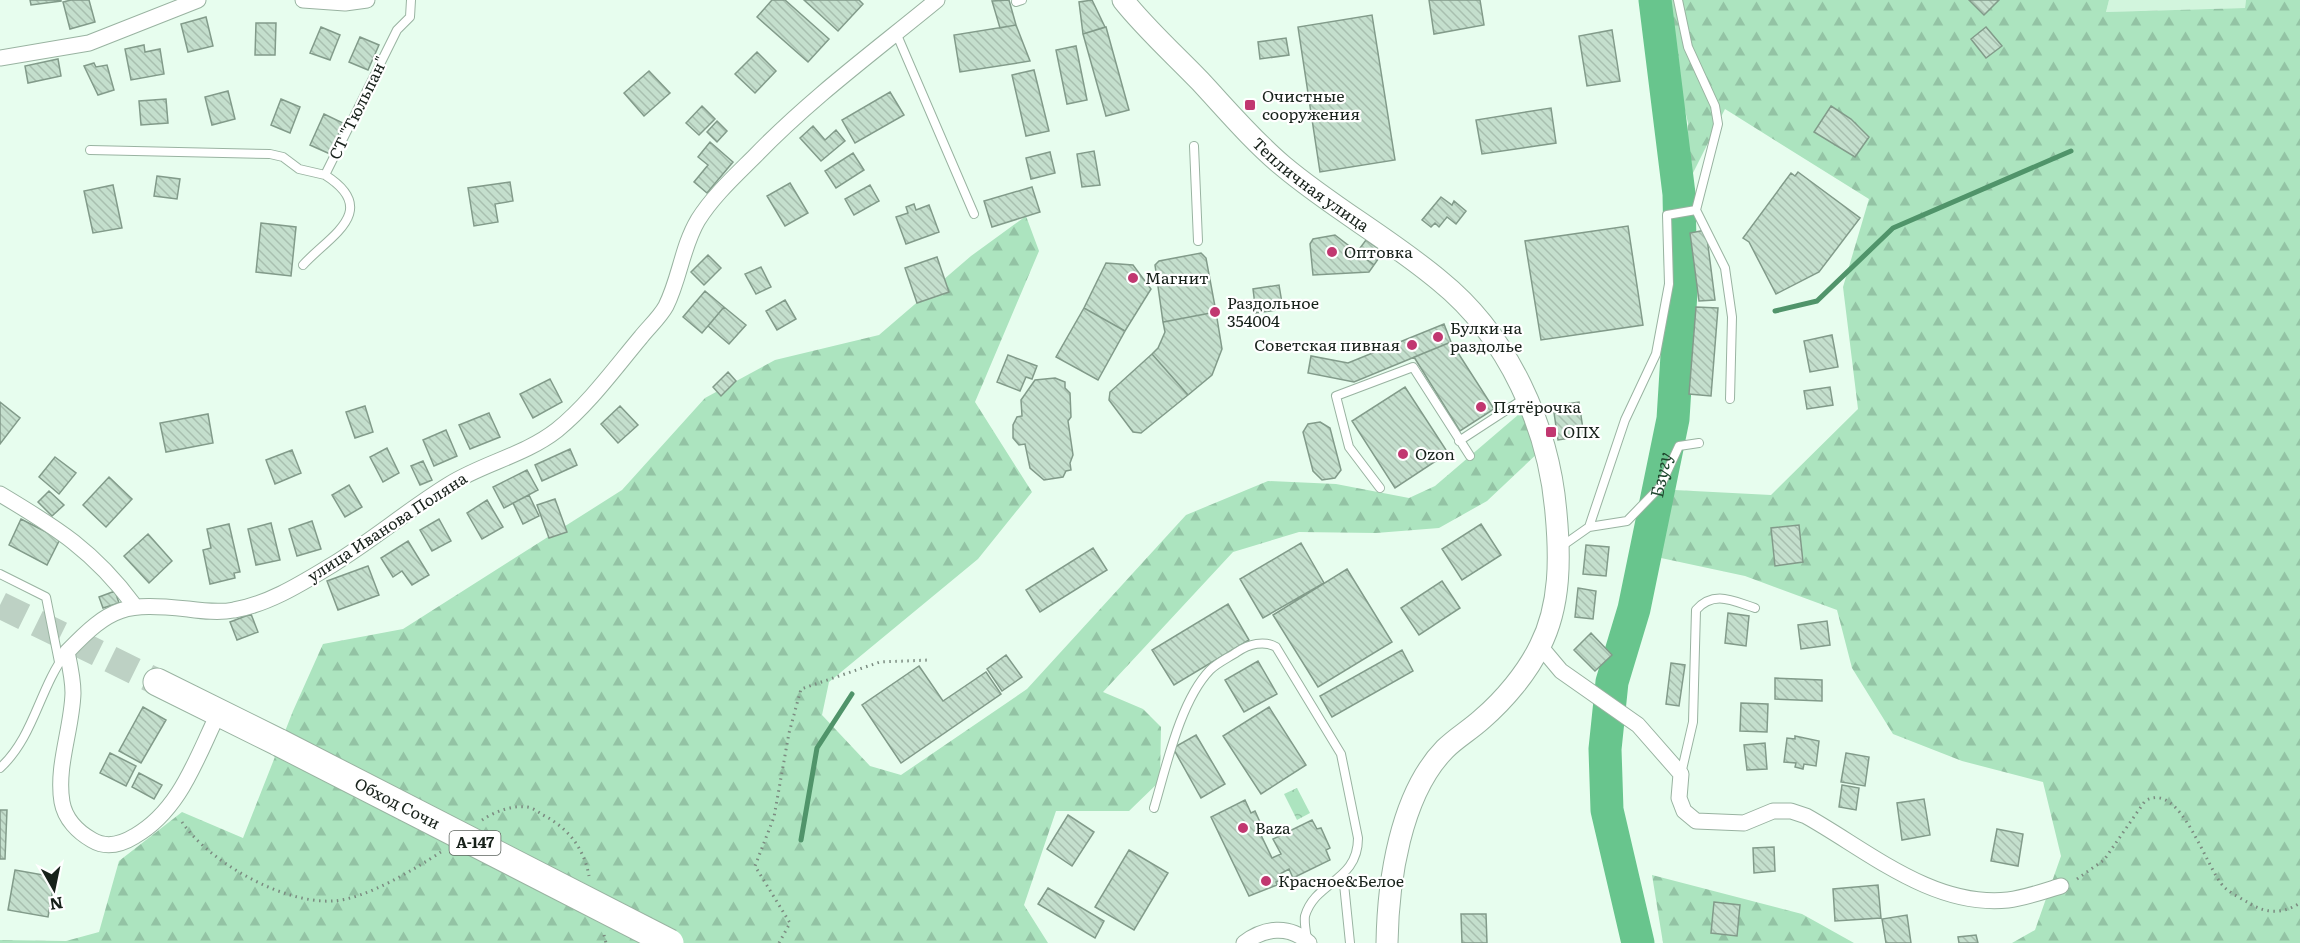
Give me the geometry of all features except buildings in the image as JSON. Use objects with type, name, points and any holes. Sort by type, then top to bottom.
[{"type":"highway","name":"Обход Сочи","points":[[157,682],[670,943]]},
{"type":"street","points":[[0,58],[89,43],[198,0]]},
{"type":"street","points":[[303,0],[345,3],[367,0]]},
{"type":"street","name":"улица Иванова Поляна","points":[[134,605],[209,612],[233,610],[257,604],[300,584],[349,555],[450,484],[485,466],[533,447],[557,430],[595,390],[666,307],[684,248],[698,220],[728,182],[826,88],[937,0]]},
{"type":"street","name":"Тепличная улица","points":[[1123,0],[1283,166],[1442,282],[1485,325],[1526,397],[1549,467],[1559,547],[1557,584],[1540,646],[1507,694],[1482,719],[1444,749],[1424,777],[1409,809],[1392,871],[1387,943]]},
{"type":"street","points":[[0,494],[77,542],[116,580],[134,605],[100,620],[63,657],[73,694],[60,783],[62,805],[71,824],[98,843],[113,845],[127,841],[164,815],[178,796],[218,714]]},
{"type":"street","points":[[1540,646],[1561,671],[1638,725],[1681,774],[1679,798],[1684,811],[1696,821],[1744,823],[1773,811],[1791,811],[1806,816],[1920,882],[1950,893],[1977,899],[2008,900],[2061,886]]},
{"type":"street","points":[[1244,943],[1257,934],[1282,929],[1308,942]]},
{"type":"lane","name":"СТ \"Тюльпан\"","points":[[303,265],[334,239],[349,214],[349,203],[345,191],[325,175],[397,30],[410,17],[411,0]]},
{"type":"lane","points":[[1678,0],[1688,48],[1715,106],[1718,124],[1696,210],[1725,268],[1732,316],[1730,399]]},
{"type":"lane","points":[[897,34],[974,214]]},
{"type":"lane","points":[[1194,146],[1198,241]]},
{"type":"lane","points":[[90,150],[270,154],[283,157],[299,169],[325,175]]},
{"type":"lane","points":[[1589,527],[1625,420],[1656,354],[1669,284],[1667,215],[1696,210]]},
{"type":"lane","points":[[1380,488],[1349,447],[1336,396],[1413,367],[1458,441],[1470,456]]},
{"type":"lane","points":[[1458,441],[1526,397]]},
{"type":"lane","points":[[1559,547],[1589,527],[1627,521],[1660,487],[1679,446],[1699,443]]},
{"type":"lane","points":[[0,574],[46,597],[63,657],[47,684],[29,729],[0,768]]},
{"type":"lane","points":[[1681,774],[1693,722],[1696,610],[1704,601],[1718,596],[1755,608]]},
{"type":"lane","points":[[1154,808],[1177,728],[1211,669],[1241,649],[1262,643],[1270,644],[1280,650],[1341,754],[1358,838],[1356,860],[1309,907],[1304,918],[1308,942]]},
{"type":"lane","points":[[1343,874],[1350,943]]},
{"type":"path","points":[[779,943],[790,924],[755,866],[774,817],[789,733],[801,689],[880,662],[929,660]]},
{"type":"path","points":[[2061,886],[2084,876],[2104,860],[2145,801],[2152,797],[2164,798],[2183,815],[2225,888],[2261,911],[2287,911],[2300,903]]},
{"type":"path","points":[[476,825],[485,818],[512,807],[528,807],[550,819],[574,837],[586,860],[590,881]]},
{"type":"path","points":[[182,822],[194,839],[211,854],[255,880],[300,897],[332,901],[359,895],[417,866],[449,846]]},
{"type":"path","points":[[603,933],[606,943]]},
{"type":"shaded area","points":[[2109,0],[2246,0],[2245,8],[2106,12]]},
{"type":"green space","points":[[1659,0],[2109,0],[2106,12],[2245,8],[2246,0],[2300,0],[2300,943],[2012,943],[2035,930],[2061,856],[2043,782],[1962,761],[1893,734],[1852,668],[1837,610],[1745,576],[1633,552],[1655,489],[1771,495],[1858,409],[1843,287],[1869,199],[1725,109],[1684,191],[1688,123]]},
{"type":"green space","points":[[1026,216],[1039,251],[975,402],[1032,492],[978,559],[829,682],[822,715],[870,766],[901,775],[1027,689],[1186,515],[1268,481],[1336,484],[1409,498],[1435,486],[1525,409],[1540,451],[1487,501],[1439,528],[1376,533],[1299,532],[1233,552],[1103,692],[1143,709],[1161,727],[1160,781],[1129,811],[1056,811],[1024,905],[1048,943],[0,943],[0,940],[66,941],[99,932],[119,861],[182,812],[243,838],[293,711],[323,644],[403,629],[622,490],[705,398],[775,360],[879,335],[971,256]]},
{"type":"green space","points":[[1297,788],[1310,813],[1297,820],[1284,794]]},
{"type":"green space","points":[[1652,875],[1802,914],[1854,943],[1663,943]]},
{"type":"waterway","name":"Бзугу","points":[[1638,943],[1607,810],[1605,749],[1612,682],[1634,609],[1673,419],[1681,292],[1679,194],[1655,0]]},
{"type":"waterway","points":[[1775,311],[1817,301],[1893,228],[2071,151]]},
{"type":"waterway","points":[[801,840],[817,748],[852,694]]},
{"type":"tunnel","points":[[0,605],[157,682]]},
{"type":"place","name":"Очистные сооружения","points":[[1250,105]]},
{"type":"place","name":"Оптовка","points":[[1332,252]]},
{"type":"place","name":"Магнит","points":[[1133,278]]},
{"type":"place","name":"Раздольное 354004","points":[[1215,312]]},
{"type":"place","name":"Булки на раздолье","points":[[1438,337]]},
{"type":"place","name":"Советская пивная","points":[[1412,345]]},
{"type":"place","name":"Пятёрочка","points":[[1481,407]]},
{"type":"place","name":"ОПХ","points":[[1551,432]]},
{"type":"place","name":"Ozon","points":[[1403,454]]},
{"type":"place","name":"Baza","points":[[1243,828]]},
{"type":"place","name":"Красное&Белое","points":[[1266,881]]}]
